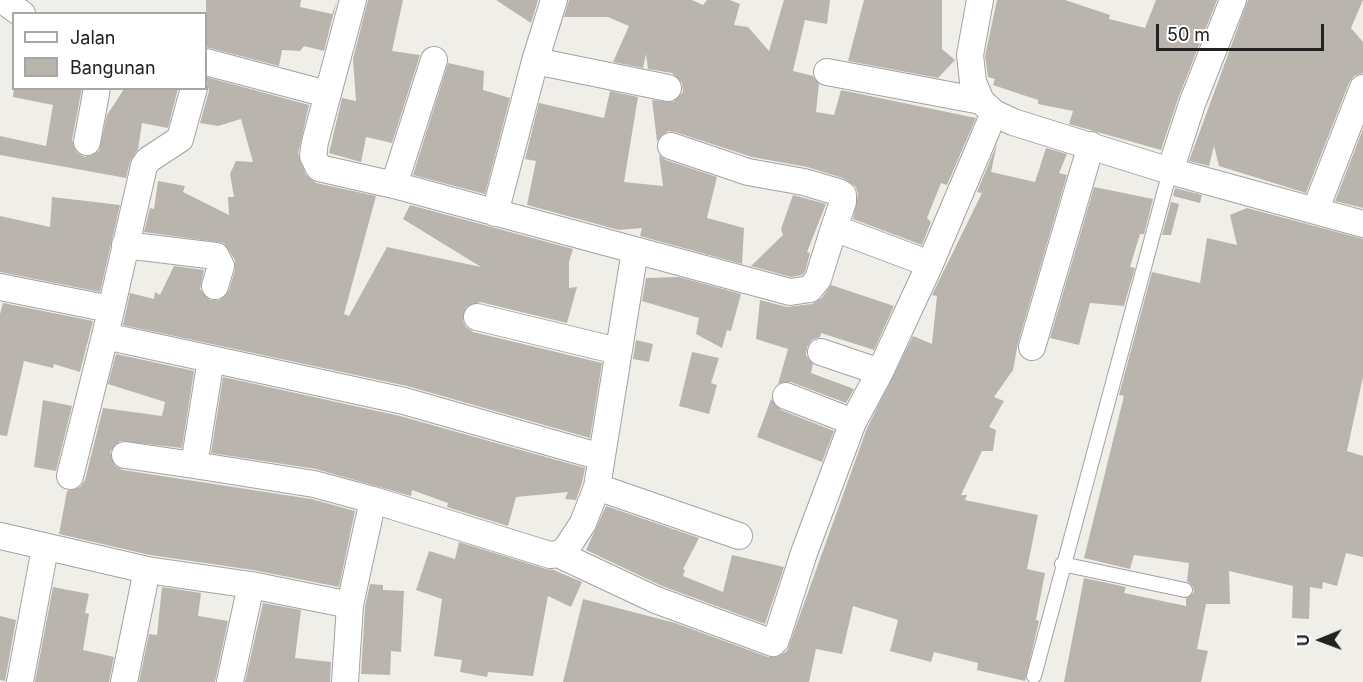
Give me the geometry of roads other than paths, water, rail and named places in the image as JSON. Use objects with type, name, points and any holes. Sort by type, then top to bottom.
[{"type":"street","points":[[353,0],[314,149],[314,160],[319,168],[394,185],[790,292],[810,289],[818,279],[843,202],[843,195],[804,182],[748,172],[671,146]]},
{"type":"street","points":[[495,213],[535,61],[554,0]]},
{"type":"street","points":[[558,554],[656,600],[772,643],[776,640],[804,553],[853,422],[880,372],[930,264],[987,107],[973,82],[970,55],[980,0]]},
{"type":"street","points":[[1170,171],[1193,101],[1233,0]]},
{"type":"street","points":[[394,185],[434,60]]},
{"type":"street","points":[[535,61],[668,88]]},
{"type":"street","points":[[207,62],[327,94]]},
{"type":"street","points":[[827,72],[987,107],[1013,122],[1170,171],[1363,224]]},
{"type":"street","points":[[1315,211],[1363,88]]},
{"type":"street","points":[[87,142],[97,90]]},
{"type":"street","points":[[70,476],[144,166],[148,160],[180,139],[193,90]]},
{"type":"street","points":[[1032,347],[1091,145]]},
{"type":"street","points":[[834,228],[930,264]]},
{"type":"street","points":[[125,245],[216,256],[220,266],[215,286]]},
{"type":"street","points":[[125,455],[314,483],[550,555],[558,554],[566,549],[583,523],[597,487],[635,250]]},
{"type":"street","points":[[0,287],[110,309]]},
{"type":"street","points":[[477,317],[618,351]]},
{"type":"street","points":[[105,336],[404,401],[601,458]]},
{"type":"street","points":[[821,352],[880,372]]},
{"type":"street","points":[[194,465],[211,359]]},
{"type":"street","points":[[786,396],[853,422]]},
{"type":"street","points":[[597,487],[739,536]]},
{"type":"street","points":[[345,682],[350,605],[373,500]]},
{"type":"street","points":[[0,536],[147,570],[251,585],[350,605]]},
{"type":"street","points":[[20,682],[45,548]]},
{"type":"street","points":[[124,682],[147,570]]},
{"type":"street","points":[[230,682],[251,585]]},
{"type":"lane","points":[[1034,676],[1062,564],[1170,171]]},
{"type":"lane","points":[[1062,564],[1185,590]]}]
